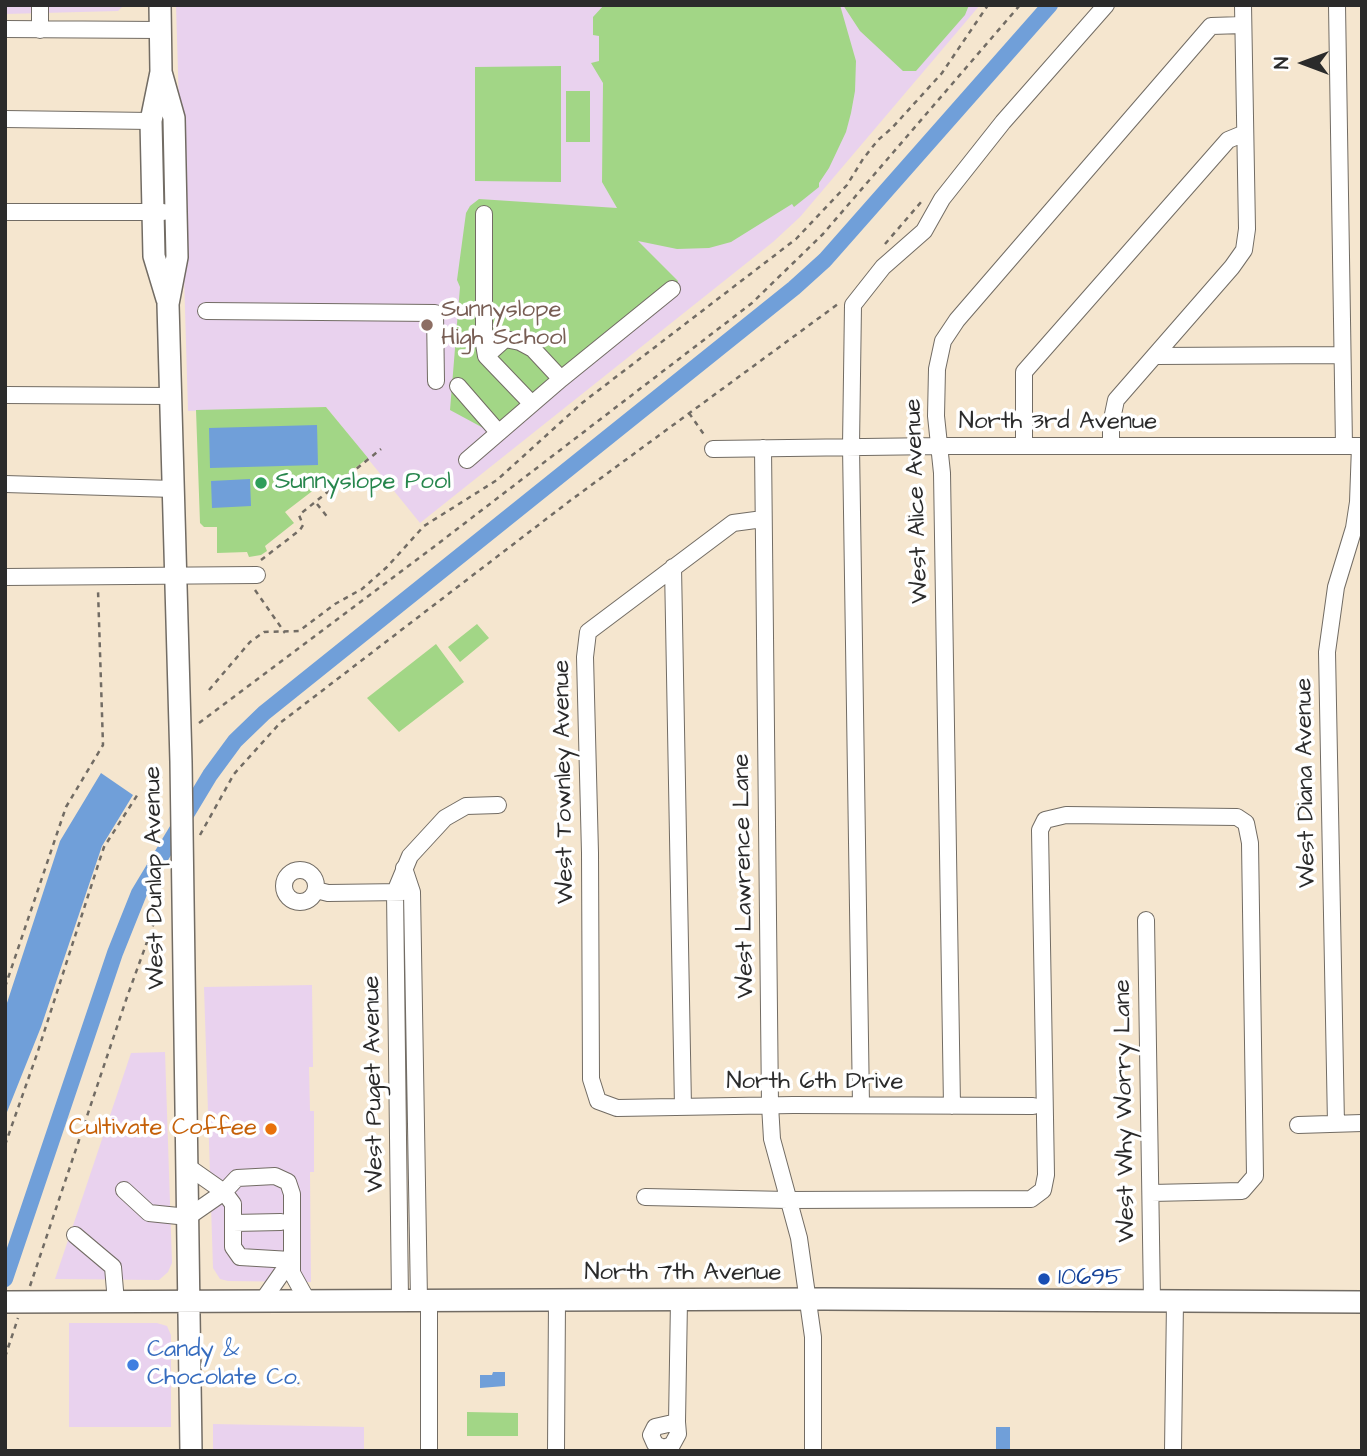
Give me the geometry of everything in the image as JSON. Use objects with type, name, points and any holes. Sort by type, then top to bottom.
[{"type":"main road","name":"West Dunlap Avenue","points":[[160,5],[161,72],[151,121],[154,256],[168,304]]},
{"type":"main road","name":"West Dunlap Avenue","points":[[161,72],[174,118],[177,257],[168,304],[181,762],[191,1451]]},
{"type":"main road","name":"North 7th Avenue","points":[[15,1302],[808,1299],[1362,1302]]},
{"type":"street","points":[[40,5],[40,30]]},
{"type":"street","points":[[861,1105],[851,446],[853,305],[883,267],[924,231],[942,199],[1003,122],[1106,5]]},
{"type":"street","points":[[1111,445],[1111,424],[1116,400],[1244,250],[1247,229],[1243,5]]},
{"type":"street","name":"West Diana Avenue","points":[[1336,1124],[1327,652],[1336,587],[1354,528],[1358,502],[1355,446],[1342,355],[1337,5]]},
{"type":"street","name":"West Alice Avenue","points":[[952,1106],[943,473],[936,416],[937,369],[943,341],[957,320],[1211,26],[1243,25]]},
{"type":"street","points":[[5,29],[160,30]]},
{"type":"street","points":[[5,119],[151,121]]},
{"type":"street","points":[[1024,446],[1024,372],[1228,140],[1245,133]]},
{"type":"street","points":[[5,212],[176,212]]},
{"type":"street","points":[[484,215],[486,356],[532,404]]},
{"type":"street","points":[[467,460],[672,289]]},
{"type":"street","points":[[206,310],[435,313],[436,381]]},
{"type":"street","points":[[486,356],[505,339],[520,342],[533,349],[561,379]]},
{"type":"street","points":[[1155,356],[1342,355]]},
{"type":"street","points":[[458,386],[498,432]]},
{"type":"street","points":[[5,395],[171,396]]},
{"type":"street","name":"North 3rd Avenue","points":[[713,449],[851,446],[1355,446]]},
{"type":"street","name":"West Lawrence Lane","points":[[763,448],[770,1105],[772,1139],[799,1238],[813,1337],[813,1451]]},
{"type":"street","points":[[5,484],[174,489]]},
{"type":"street","name":"West Townley Avenue","points":[[598,1101],[591,1080],[590,853],[585,657],[588,632],[733,523],[763,519]]},
{"type":"street","points":[[673,567],[683,1107]]},
{"type":"street","points":[[5,577],[255,575]]},
{"type":"street","name":"West Puget Avenue","points":[[429,1451],[396,1018],[395,892],[404,868],[415,850],[454,811],[466,806],[498,805]]},
{"type":"street","points":[[645,1197],[788,1200],[1031,1199],[1043,1190],[1046,1175],[1040,830],[1045,820],[1066,815],[1237,817],[1246,823],[1250,843],[1255,1176],[1242,1191],[1151,1193]]},
{"type":"street","name":"West Puget Avenue","points":[[404,868],[412,892],[416,1300]]},
{"type":"street","points":[[316,890],[412,892]]},
{"type":"street","name":"West Why Worry Lane","points":[[1146,920],[1152,1301]]},
{"type":"street","points":[[396,1018],[414,1018]]},
{"type":"street","name":"North 6th Drive","points":[[598,1101],[617,1108],[770,1105],[1033,1106]]},
{"type":"street","points":[[1298,1125],[1362,1124]]},
{"type":"street","points":[[187,1166],[224,1192],[233,1204],[233,1247],[240,1257],[291,1260]]},
{"type":"street","points":[[124,1190],[149,1213],[188,1217],[224,1192],[237,1178],[275,1176],[288,1182],[292,1194],[292,1273],[307,1300]]},
{"type":"street","points":[[233,1223],[281,1222]]},
{"type":"street","points":[[75,1235],[113,1267],[116,1301]]},
{"type":"street","points":[[263,1300],[291,1260]]},
{"type":"street","points":[[556,1451],[557,1300]]},
{"type":"street","points":[[677,1422],[679,1300]]},
{"type":"street","points":[[1173,1451],[1175,1301]]},
{"type":"path","points":[[209,690],[250,642],[264,632],[299,631],[335,604],[362,589],[387,567],[424,526],[497,480],[582,403],[796,239],[847,184],[878,140],[908,112],[942,73],[988,5]]},
{"type":"path","points":[[199,723],[435,547],[752,303],[824,234],[1020,5]]},
{"type":"path","points":[[880,250],[925,198]]},
{"type":"path","points":[[202,832],[234,774],[280,723],[843,299]]},
{"type":"path","points":[[689,413],[705,436],[713,436],[713,449]]},
{"type":"path","points":[[285,633],[255,575],[300,530],[303,525],[299,515],[381,449]]},
{"type":"path","points":[[325,481],[331,489]]},
{"type":"path","points":[[317,504],[329,519]]},
{"type":"path","points":[[5,986],[66,807],[103,745],[97,576]]},
{"type":"path","points":[[5,1145],[104,847],[138,794]]},
{"type":"path","points":[[32,1279],[122,1009],[159,909]]},
{"type":"path","points":[[5,1357],[16,1326]]},
{"type":"shaded area","points":[[5,5],[124,5],[118,11],[5,14]]},
{"type":"shaded area","name":"Sunnyslope High School","points":[[176,5],[980,5],[800,217],[773,242],[420,523],[326,407],[188,411]]},
{"type":"shaded area","points":[[312,985],[313,1067],[309,1067],[310,1111],[314,1111],[314,1172],[310,1172],[311,1282],[220,1279],[213,1268],[204,987]]},
{"type":"shaded area","points":[[165,1052],[172,1263],[168,1272],[159,1280],[55,1279],[131,1053]]},
{"type":"shaded area","points":[[69,1323],[157,1323],[167,1326],[171,1335],[171,1427],[69,1427]]},
{"type":"shaded area","points":[[213,1424],[364,1427],[364,1451],[213,1451]]},
{"type":"green space","points":[[604,5],[840,5],[856,61],[851,113],[846,132],[819,187],[794,207],[792,204],[731,242],[709,248],[677,249],[638,241],[678,281],[673,292],[500,437],[450,410],[460,287],[457,280],[466,213],[479,199],[617,208],[602,182],[603,83],[591,63],[599,61],[599,36],[593,35],[593,17]]},
{"type":"green space","points":[[843,5],[969,5],[965,15],[916,71],[903,71],[860,31]]},
{"type":"green space","points":[[561,66],[561,182],[475,181],[475,67]]},
{"type":"green space","points":[[566,91],[590,91],[590,142],[566,142]]},
{"type":"green space","name":"Sunnyslope Pool","points":[[326,407],[368,458],[333,485],[328,479],[285,512],[294,523],[265,546],[267,551],[261,555],[249,557],[247,552],[217,553],[217,527],[204,527],[200,523],[196,410]]},
{"type":"green space","points":[[477,624],[489,638],[460,662],[448,647]]},
{"type":"green space","points":[[436,644],[464,682],[399,732],[367,698]]},
{"type":"green space","points":[[467,1412],[518,1413],[518,1436],[467,1436]]},
{"type":"water","points":[[317,425],[318,465],[210,468],[209,428]]},
{"type":"water","points":[[250,479],[251,506],[212,508],[211,481]]},
{"type":"water","points":[[101,773],[133,795],[102,846],[41,1027],[5,1117],[5,1009],[60,841]]},
{"type":"water","points":[[493,1372],[505,1372],[505,1386],[480,1388],[480,1375],[492,1375]]},
{"type":"water","points":[[996,1427],[1010,1427],[1010,1451],[996,1451]]},
{"type":"waterway","points":[[5,1279],[115,953],[139,893],[210,775],[235,741],[264,713],[794,288],[825,260],[1050,5]]},
{"type":"place","name":"Sunnyslope High School","points":[[427,325]]},
{"type":"place","name":"Sunnyslope Pool","points":[[261,483]]},
{"type":"place","name":"Cultivate Coffee","points":[[271,1129]]},
{"type":"place","name":"10695","points":[[1044,1279]]},
{"type":"place","name":"Candy & Chocolate Co.","points":[[133,1365]]}]
